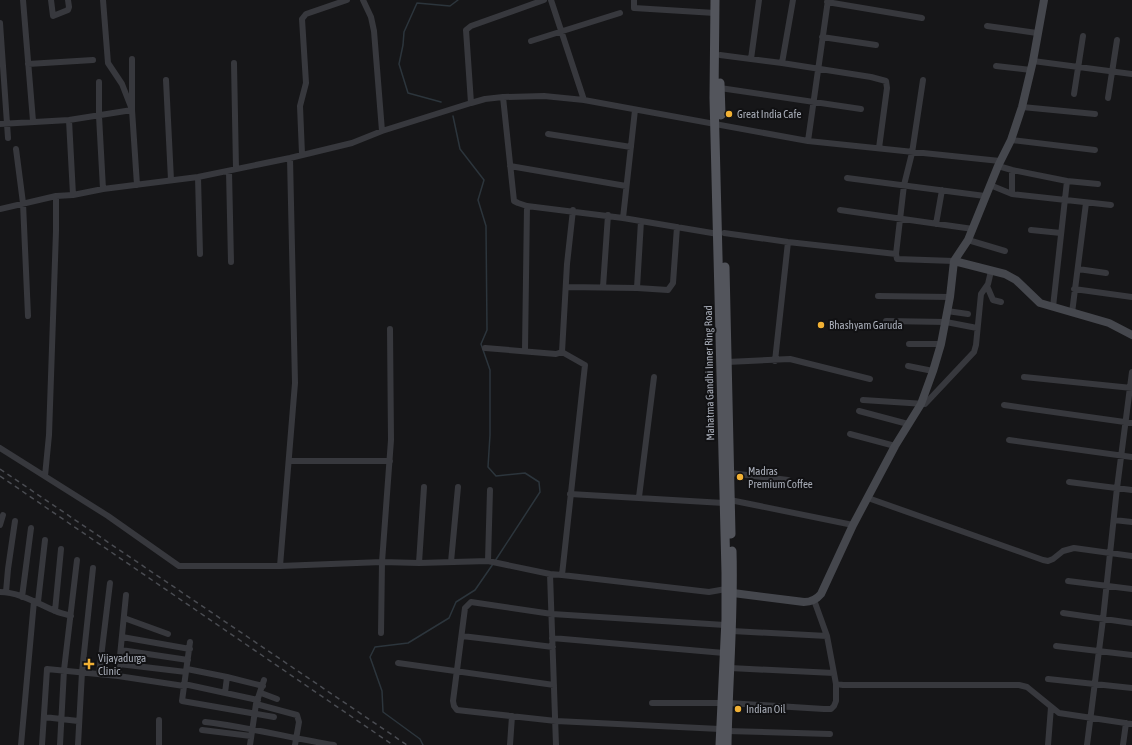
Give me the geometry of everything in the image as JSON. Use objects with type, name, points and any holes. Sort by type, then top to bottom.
[{"type":"main road","name":"Mahatma Gandhi Inner Ring Road","points":[[715,0],[730,591],[730,668],[725,703]]},
{"type":"main road","name":"Mahatma Gandhi Inner Ring Road","points":[[718,124],[721,0]]},
{"type":"main road","points":[[730,591],[804,602],[814,600],[821,594],[853,525],[895,446],[921,404],[941,344],[950,297],[954,261],[968,240],[973,229],[985,196],[1011,140],[1022,107],[1033,61],[1044,0]]},
{"type":"main road","name":"Mahatma Gandhi Inner Ring Road","points":[[721,234],[730,473],[727,502]]},
{"type":"main road","points":[[954,261],[1010,277],[1040,303],[1109,323],[1132,335]]},
{"type":"main road","name":"Mahatma Gandhi Inner Ring Road","points":[[720,745],[724,730],[724,653],[729,628]]},
{"type":"main road","name":"Mahatma Gandhi Inner Ring Road","points":[[724,730],[727,745]]},
{"type":"street","points":[[23,0],[34,122]]},
{"type":"street","points":[[51,0],[53,16],[68,10],[68,0]]},
{"type":"street","points":[[102,0],[108,63],[122,84],[132,110]]},
{"type":"street","points":[[302,154],[300,106],[306,83],[302,19],[306,14],[347,0]]},
{"type":"street","points":[[363,0],[371,17],[374,30],[382,130]]},
{"type":"street","points":[[471,103],[466,30],[471,26],[544,0]]},
{"type":"street","points":[[551,0],[584,100]]},
{"type":"street","points":[[634,0],[634,8],[715,13]]},
{"type":"street","points":[[751,59],[759,0]]},
{"type":"street","points":[[782,62],[793,0]]},
{"type":"street","points":[[808,141],[812,102],[828,1],[922,18]]},
{"type":"street","points":[[531,41],[620,13]]},
{"type":"street","points":[[0,23],[8,138]]},
{"type":"street","points":[[987,26],[1037,33]]},
{"type":"street","points":[[822,36],[876,45]]},
{"type":"street","points":[[1074,94],[1083,36]]},
{"type":"street","points":[[1108,98],[1117,40]]},
{"type":"street","points":[[720,55],[782,62],[872,77],[886,81],[887,88],[879,148]]},
{"type":"street","points":[[132,58],[132,110],[136,185]]},
{"type":"street","points":[[28,64],[93,60]]},
{"type":"street","points":[[1033,61],[1132,74]]},
{"type":"street","points":[[234,63],[236,169]]},
{"type":"street","points":[[996,66],[1031,70]]},
{"type":"street","points":[[166,80],[171,180]]},
{"type":"street","points":[[923,80],[912,153],[904,185],[896,254],[897,259],[954,261]]},
{"type":"street","points":[[99,82],[99,116],[103,189]]},
{"type":"street","points":[[720,88],[861,109]]},
{"type":"street","points":[[0,209],[56,196],[74,195],[103,189],[198,177],[229,171],[352,143],[382,130],[485,99],[544,96],[584,100],[808,141],[879,148],[999,164],[1012,170],[1067,181],[1098,184]]},
{"type":"street","points":[[503,97],[514,200],[518,203],[527,206],[573,210],[721,234],[896,254]]},
{"type":"street","points":[[1022,107],[1095,114]]},
{"type":"street","points":[[0,124],[69,120],[132,110]]},
{"type":"street","points":[[623,218],[635,110]]},
{"type":"street","points":[[69,120],[74,195]]},
{"type":"street","points":[[548,134],[631,147]]},
{"type":"street","points":[[1011,140],[1095,150]]},
{"type":"street","points":[[16,149],[23,203],[28,316]]},
{"type":"street","points":[[280,566],[295,383],[290,158]]},
{"type":"street","points":[[510,166],[626,186]]},
{"type":"street","points":[[1012,170],[1012,194]]},
{"type":"street","points":[[229,171],[231,262]]},
{"type":"street","points":[[198,177],[200,254]]},
{"type":"street","points":[[846,178],[985,196]]},
{"type":"street","points":[[1053,307],[1067,181]]},
{"type":"street","points":[[990,185],[1012,194],[1065,201],[1111,204]]},
{"type":"street","points":[[936,224],[942,190]]},
{"type":"street","points":[[45,476],[49,435],[56,238],[56,196]]},
{"type":"street","points":[[1072,313],[1086,203]]},
{"type":"street","points":[[525,350],[527,206]]},
{"type":"street","points":[[562,352],[573,210]]},
{"type":"street","points":[[840,210],[973,229]]},
{"type":"street","points":[[603,287],[608,216]]},
{"type":"street","points":[[637,288],[641,221]]},
{"type":"street","points":[[566,287],[668,290],[673,283],[677,227]]},
{"type":"street","points":[[1031,230],[1061,233]]},
{"type":"street","points":[[968,240],[1005,251]]},
{"type":"street","points":[[775,361],[788,242]]},
{"type":"street","points":[[1078,270],[1106,273]]},
{"type":"street","points":[[863,400],[925,404],[973,355],[976,349],[981,294],[989,282],[991,271]]},
{"type":"street","points":[[987,286],[992,300],[1001,302]]},
{"type":"street","points":[[1074,289],[1132,297]]},
{"type":"street","points":[[878,296],[950,297]]},
{"type":"street","points":[[947,312],[968,314]]},
{"type":"street","points":[[886,322],[946,322],[977,328]]},
{"type":"street","points":[[381,633],[382,562],[392,440],[390,329]]},
{"type":"street","points":[[909,344],[941,344]]},
{"type":"street","points":[[485,348],[525,350],[556,354],[562,352],[585,365],[562,575]]},
{"type":"street","points":[[727,362],[775,361],[790,359],[870,379]]},
{"type":"street","points":[[908,366],[933,371]]},
{"type":"street","points":[[1087,745],[1111,553],[1121,455],[1129,423],[1132,372]]},
{"type":"street","points":[[639,498],[654,377]]},
{"type":"street","points":[[1024,377],[1131,388]]},
{"type":"street","points":[[1004,405],[1129,423]]},
{"type":"street","points":[[859,411],[908,424]]},
{"type":"street","points":[[850,434],[895,446]]},
{"type":"street","points":[[1009,440],[1132,457]]},
{"type":"street","points":[[0,448],[18,461],[45,476],[108,516],[179,566],[280,566],[382,562],[490,562],[550,574],[709,592],[730,591]]},
{"type":"street","points":[[289,461],[390,461]]},
{"type":"street","points":[[730,473],[788,480]]},
{"type":"street","points":[[1069,482],[1132,490]]},
{"type":"street","points":[[419,563],[424,487]]},
{"type":"street","points":[[451,562],[458,487]]},
{"type":"street","points":[[490,490],[490,562]]},
{"type":"street","points":[[570,494],[727,502],[853,525]]},
{"type":"street","points":[[868,498],[1043,560],[1048,561],[1053,559],[1068,549],[1132,556]]},
{"type":"street","points":[[0,525],[3,515]]},
{"type":"street","points":[[1114,520],[1132,522]]},
{"type":"street","points":[[15,521],[3,592],[22,597],[71,616]]},
{"type":"street","points":[[22,597],[31,528]]},
{"type":"street","points":[[20,745],[36,602],[45,540]]},
{"type":"street","points":[[55,611],[61,549]]},
{"type":"street","points":[[60,745],[64,670],[77,560]]},
{"type":"street","points":[[0,568],[8,569]]},
{"type":"street","points":[[78,745],[78,722],[82,672],[93,568]]},
{"type":"street","points":[[550,574],[556,745]]},
{"type":"street","points":[[1068,581],[1132,589]]},
{"type":"street","points":[[99,674],[110,583]]},
{"type":"street","points":[[118,676],[126,595]]},
{"type":"street","points":[[652,703],[725,703],[831,709],[836,701],[836,684],[827,636],[814,600]]},
{"type":"street","points":[[827,636],[552,614],[471,602],[465,608],[453,701],[454,706],[458,710],[556,721],[830,734]]},
{"type":"street","points":[[1063,613],[1132,623]]},
{"type":"street","points":[[124,618],[168,634]]},
{"type":"street","points":[[462,636],[553,647]]},
{"type":"street","points":[[122,637],[190,646],[182,699],[183,702],[274,717]]},
{"type":"street","points":[[552,638],[724,653]]},
{"type":"street","points":[[1056,646],[1132,655]]},
{"type":"street","points":[[121,650],[188,660]]},
{"type":"street","points":[[398,663],[554,685]]},
{"type":"street","points":[[119,664],[186,670],[264,683],[257,702],[250,745]]},
{"type":"street","points":[[730,668],[834,673]]},
{"type":"street","points":[[42,745],[47,669],[118,676],[184,685],[225,693],[257,702],[297,715],[298,722],[295,742]]},
{"type":"street","points":[[225,693],[227,676]]},
{"type":"street","points":[[1048,679],[1132,688]]},
{"type":"street","points":[[836,684],[1019,685],[1026,687],[1059,713],[1129,723],[1123,745]]},
{"type":"street","points":[[261,693],[277,699]]},
{"type":"street","points":[[1048,745],[1051,707]]},
{"type":"street","points":[[510,745],[512,716]]},
{"type":"street","points":[[44,717],[78,722]]},
{"type":"street","points":[[159,745],[160,720]]},
{"type":"street","points":[[205,722],[295,742],[334,745]]},
{"type":"street","points":[[202,730],[252,732]]},
{"type":"waterway","points":[[441,102],[408,93],[399,64],[404,32],[417,3],[450,6],[458,0]]},
{"type":"waterway","points":[[453,116],[460,149],[484,180],[478,200],[486,226],[487,330],[481,344],[490,370],[490,435],[488,467],[496,476],[525,473],[539,482],[540,492],[495,561]]},
{"type":"waterway","points":[[423,745],[420,739],[383,712],[382,691],[370,657],[375,647],[408,643],[449,618],[456,602],[475,590],[493,564]]},
{"type":"railway","points":[[0,469],[407,745]]},
{"type":"railway","points":[[0,476],[393,745]]},
{"type":"place","name":"Great India Cafe","points":[[729,114]]},
{"type":"place","name":"Bhashyam Garuda","points":[[821,325]]},
{"type":"place","name":"Madras Premium Coffee","points":[[740,477]]},
{"type":"place","name":"Vijayadurga Clinic","points":[[89,664]]},
{"type":"place","name":"Indian Oil","points":[[738,709]]}]
